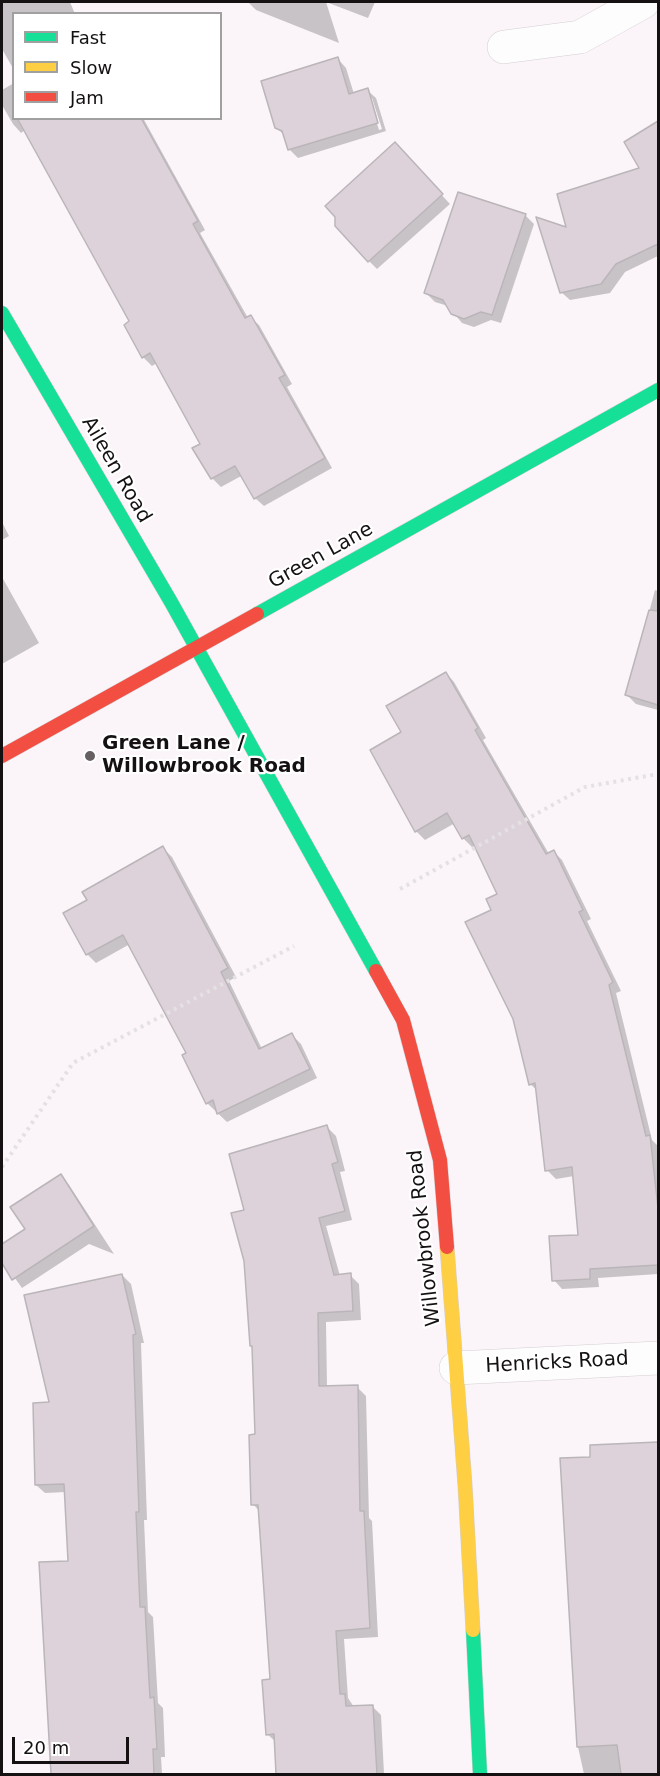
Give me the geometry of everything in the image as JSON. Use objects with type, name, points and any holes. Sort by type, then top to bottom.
[{"type":"street","points":[[504,47],[580,38],[643,2]]},
{"type":"street","name":"Aileen Road","points":[[2,314],[196,648]]},
{"type":"street","name":"Green Lane","points":[[2,756],[658,390]]},
{"type":"street","name":"Willowbrook Road","points":[[196,648],[403,1020],[440,1160],[456,1368],[480,1774]]},
{"type":"street","name":"Henricks Road","points":[[456,1368],[658,1358]]},
{"type":"path","points":[[400,889],[585,788],[658,774]]},
{"type":"path","points":[[2,1167],[73,1063],[294,946]]},
{"type":"building","points":[[338,57],[349,94],[368,88],[378,123],[288,150],[282,131],[275,128],[261,81]]},
{"type":"building","points":[[18,120],[142,120],[198,221],[193,224],[245,318],[251,315],[285,375],[279,378],[325,458],[254,499],[235,466],[211,479],[192,448],[200,444],[150,353],[142,358],[124,325],[129,321]]},
{"type":"building","points":[[658,121],[658,244],[616,264],[601,284],[560,293],[536,217],[566,227],[557,194],[639,168],[624,142]]},
{"type":"building","points":[[395,142],[443,194],[368,262],[335,226],[335,217],[325,206]]},
{"type":"building","points":[[458,192],[526,214],[492,315],[481,312],[464,319],[451,314],[443,300],[424,293]]},
{"type":"building","points":[[649,610],[658,611],[658,705],[625,695]]},
{"type":"building","points":[[446,672],[478,728],[475,730],[546,854],[554,850],[583,910],[579,912],[613,982],[609,985],[646,1136],[650,1135],[658,1208],[658,1265],[590,1269],[590,1279],[552,1281],[549,1236],[578,1235],[572,1167],[545,1171],[535,1083],[529,1085],[513,1019],[465,922],[491,910],[486,899],[497,894],[469,835],[462,839],[447,813],[415,832],[370,750],[401,732],[386,706]]},
{"type":"building","points":[[163,846],[228,968],[221,972],[259,1049],[292,1033],[310,1069],[217,1114],[213,1100],[206,1104],[182,1055],[186,1053],[123,935],[86,955],[63,913],[87,900],[82,892]]},
{"type":"building","points":[[327,1125],[338,1162],[332,1164],[345,1211],[319,1218],[334,1275],[351,1273],[353,1311],[318,1313],[319,1386],[358,1385],[360,1511],[364,1511],[370,1628],[336,1631],[340,1694],[345,1694],[346,1706],[373,1705],[377,1774],[276,1774],[274,1734],[266,1735],[262,1680],[270,1679],[258,1505],[251,1505],[249,1435],[255,1434],[252,1346],[250,1346],[244,1261],[231,1213],[244,1210],[229,1154]]},
{"type":"building","points":[[61,1174],[94,1226],[12,1280],[2,1263],[2,1244],[25,1229],[10,1207]]},
{"type":"building","points":[[122,1274],[136,1334],[133,1335],[139,1512],[136,1512],[140,1607],[145,1607],[150,1698],[154,1697],[157,1749],[153,1749],[154,1774],[51,1774],[39,1562],[68,1561],[64,1484],[35,1485],[33,1403],[49,1402],[24,1295]]},
{"type":"building","points":[[658,1442],[658,1774],[621,1774],[617,1745],[577,1747],[560,1458],[590,1457],[590,1445]]},
{"type":"traffic: fast","points":[[2,313],[171,602],[376,971]]},
{"type":"traffic: fast","points":[[257,614],[658,390]]},
{"type":"traffic: fast","points":[[473,1630],[480,1774]]},
{"type":"traffic: slow","points":[[447,1247],[465,1485],[473,1630]]},
{"type":"traffic: jam","points":[[2,756],[257,614]]},
{"type":"traffic: jam","points":[[376,971],[403,1020],[440,1160],[447,1247]]},
{"type":"place","name":"Green Lane / Willowbrook Road","points":[[90,756]]}]
